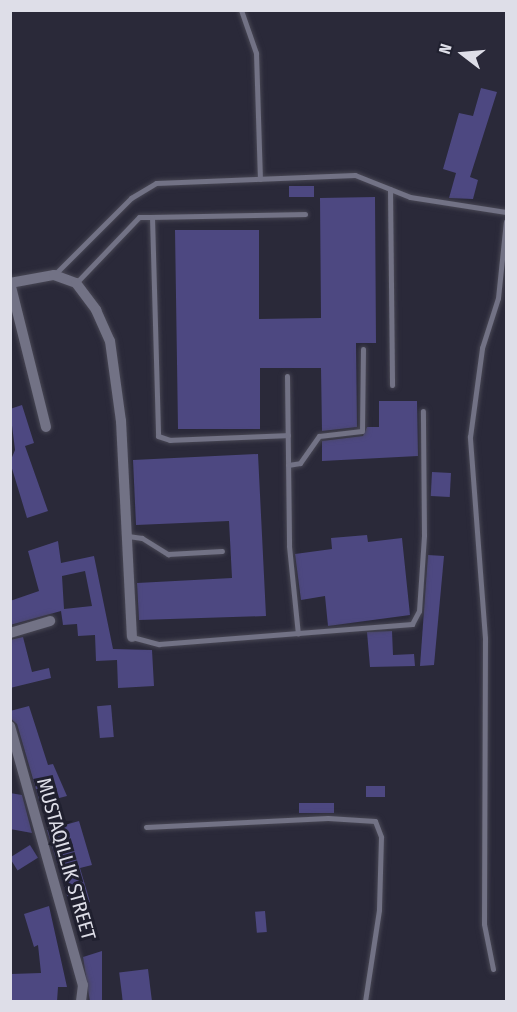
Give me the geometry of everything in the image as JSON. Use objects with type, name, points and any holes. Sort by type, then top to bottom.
[{"type":"street","points":[[46,427],[10,283],[54,275],[76,283],[96,310],[110,341],[128,536],[132,637]]},
{"type":"street","points":[[10,633],[50,621]]},
{"type":"street","name":"MUSTAQILLIK STREET","points":[[10,726],[83,985],[81,1002]]},
{"type":"lane","points":[[241,10],[256,53],[260,178]]},
{"type":"lane","points":[[54,275],[148,186],[260,178],[355,176],[390,189],[507,212]]},
{"type":"lane","points":[[390,189],[392,385]]},
{"type":"lane","points":[[76,283],[139,217],[305,214]]},
{"type":"lane","points":[[152,217],[159,436],[170,440],[288,435]]},
{"type":"lane","points":[[493,969],[484,924],[485,638],[470,437],[482,348],[498,298],[507,221]]},
{"type":"lane","points":[[288,465],[300,463],[319,436],[362,431],[363,349]]},
{"type":"lane","points":[[287,376],[289,546],[298,634]]},
{"type":"lane","points":[[132,637],[159,645],[407,625],[416,620],[424,535],[423,411]]},
{"type":"lane","points":[[128,536],[142,538],[168,554],[222,551]]},
{"type":"lane","points":[[146,827],[328,818],[375,821],[381,837],[379,910],[365,1002]]},
{"type":"building","points":[[481,88],[497,92],[470,177],[478,180],[473,199],[449,198],[456,173],[443,169],[459,113],[473,116]]},
{"type":"building","points":[[289,186],[314,186],[314,197],[289,197]]},
{"type":"building","points":[[375,197],[376,343],[356,343],[357,427],[322,431],[321,368],[260,368],[260,429],[178,429],[175,230],[259,230],[259,319],[321,318],[320,198]]},
{"type":"building","points":[[379,401],[417,401],[418,456],[322,461],[322,441],[363,436],[367,427],[379,427]]},
{"type":"building","points":[[22,405],[34,443],[25,446],[48,511],[27,518],[10,462],[15,450],[10,409]]},
{"type":"building","points":[[258,454],[266,616],[139,620],[137,583],[232,578],[229,521],[136,525],[133,460]]},
{"type":"building","points":[[432,472],[451,473],[450,497],[431,496]]},
{"type":"building","points":[[367,535],[368,542],[402,538],[410,615],[328,626],[325,596],[301,600],[295,554],[332,549],[331,538]]},
{"type":"building","points":[[58,541],[61,563],[94,556],[113,649],[152,650],[154,686],[118,688],[117,660],[96,661],[95,635],[78,636],[77,624],[63,625],[61,611],[10,625],[10,601],[39,591],[28,551]],"holes":[[[85,571],[92,606],[64,609],[62,576]]]},
{"type":"building","points":[[428,555],[444,556],[434,665],[420,666]]},
{"type":"building","points":[[392,631],[393,655],[414,654],[415,666],[370,667],[367,632]]},
{"type":"building","points":[[23,637],[32,672],[49,668],[51,678],[10,688],[10,640]]},
{"type":"building","points":[[111,705],[114,737],[100,738],[97,706]]},
{"type":"building","points":[[29,706],[48,765],[53,764],[67,796],[40,803],[17,724],[10,718],[10,711]]},
{"type":"building","points":[[366,786],[385,786],[385,797],[366,797]]},
{"type":"building","points":[[10,793],[22,795],[32,833],[10,829]]},
{"type":"building","points":[[299,803],[334,803],[334,813],[299,813]]},
{"type":"building","points":[[79,821],[92,865],[80,868],[90,902],[71,908],[47,830]]},
{"type":"building","points":[[30,845],[38,858],[18,870],[10,857]]},
{"type":"building","points":[[49,906],[67,987],[58,987],[57,1002],[10,1002],[11,974],[41,973],[38,945],[34,947],[24,914]]},
{"type":"building","points":[[265,911],[267,932],[257,933],[255,912]]},
{"type":"building","points":[[102,951],[102,1002],[90,1002],[83,957]]},
{"type":"building","points":[[148,969],[152,1002],[123,1002],[119,973]]}]
